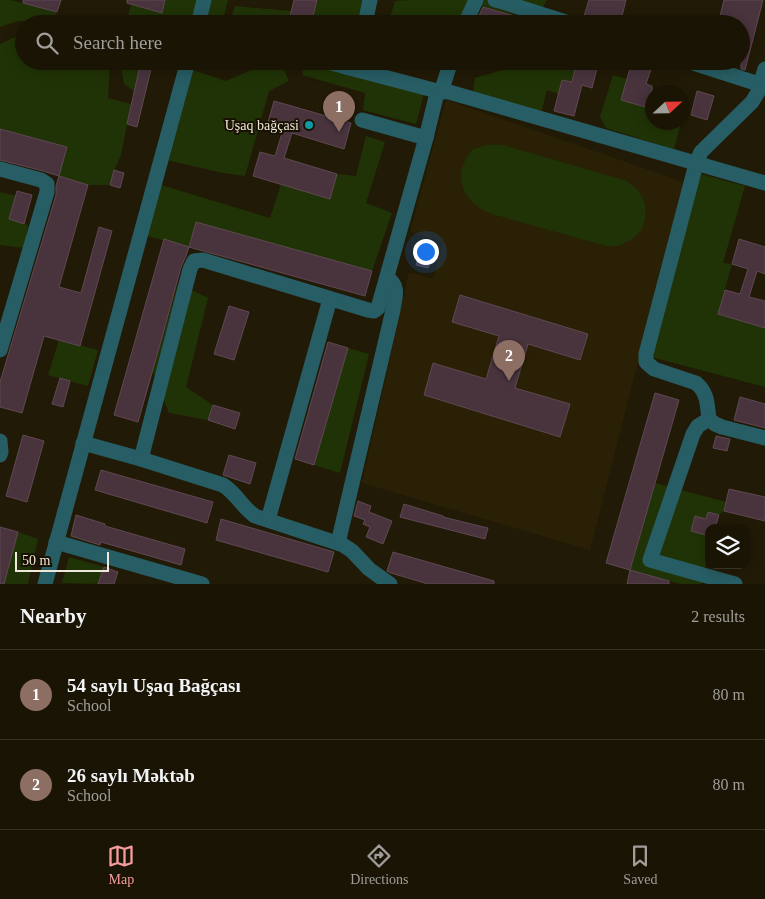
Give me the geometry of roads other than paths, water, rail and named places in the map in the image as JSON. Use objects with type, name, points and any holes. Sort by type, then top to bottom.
[{"type":"street","points":[[200,15],[204,0]]},
{"type":"street","points":[[367,15],[370,0]]},
{"type":"street","points":[[469,15],[476,0]]},
{"type":"street","points":[[496,0],[544,15]]},
{"type":"street","points":[[765,69],[763,86],[752,102],[701,152],[696,164],[646,354],[646,362],[654,369],[696,383],[702,387],[706,396],[709,419],[715,424],[765,438]]},
{"type":"street","points":[[45,584],[186,70]]},
{"type":"street","points":[[367,70],[765,183]]},
{"type":"street","points":[[141,459],[190,269],[194,261],[203,260],[374,311],[378,308],[436,97],[438,93],[442,92],[448,70]]},
{"type":"street","points":[[714,70],[763,86]]},
{"type":"street","points":[[362,120],[426,138]]},
{"type":"street","points":[[0,169],[42,180],[47,184],[47,192],[4,320],[0,350]]},
{"type":"street","points":[[338,542],[393,310],[396,290],[393,282],[387,278]]},
{"type":"street","points":[[268,520],[330,298]]},
{"type":"street","points":[[709,419],[698,426],[693,434],[650,560],[735,584]]},
{"type":"street","points":[[0,441],[0,455]]},
{"type":"street","points":[[83,443],[223,485],[255,516],[338,542],[352,551],[369,569],[390,584]]},
{"type":"street","points":[[56,542],[202,584]]},
{"type":"place","name":"Uşaq bağçasi","points":[[309,125]]},
{"type":"place","name":"54 saylı Uşaq Bağçası","points":[[339,132]]},
{"type":"place","name":"26 saylı Məktəb","points":[[509,381]]}]
